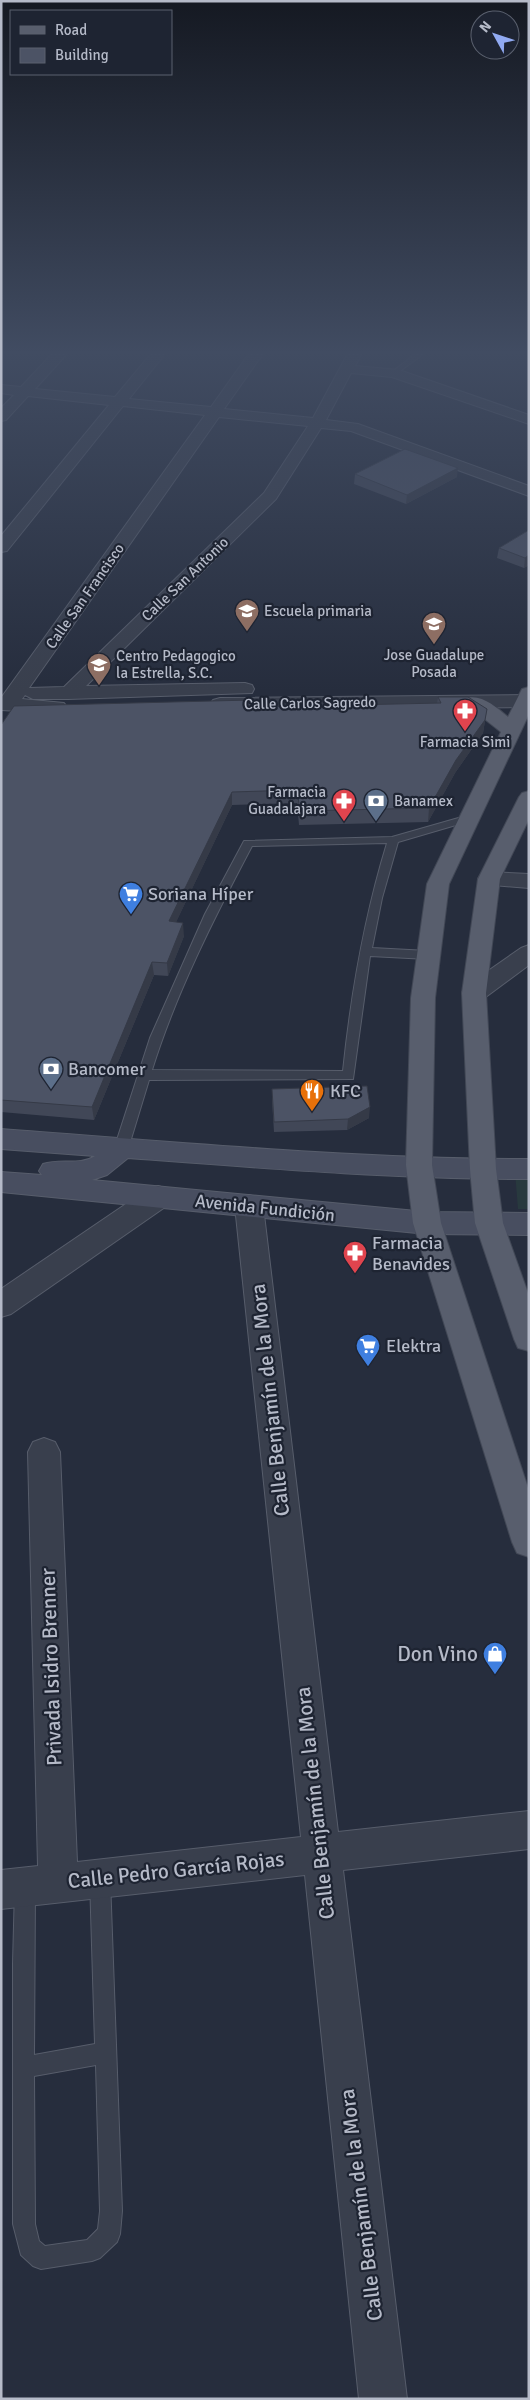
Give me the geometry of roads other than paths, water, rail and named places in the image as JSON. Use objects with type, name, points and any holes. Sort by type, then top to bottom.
[{"type":"main road","points":[[528,695],[438,884],[423,998],[419,1165],[427,1223],[529,1542]]},
{"type":"main road","points":[[473,702],[489,711],[510,730]]},
{"type":"main road","points":[[529,797],[489,879],[474,992],[483,1169],[488,1223],[529,1339]]},
{"type":"street","points":[[1,547],[66,467]]},
{"type":"street","name":"Calle San Francisco","points":[[5,702],[175,467]]},
{"type":"street","name":"Calle San Antonio","points":[[68,694],[270,496],[289,467]]},
{"type":"street","points":[[463,467],[529,491]]},
{"type":"street","name":"Calle Carlos Sagredo","points":[[5,702],[68,694],[473,702],[528,695]]},
{"type":"street","name":"Calle Carlos Sagredo","points":[[5,702],[63,708],[227,697],[528,695]]},
{"type":"street","points":[[489,879],[529,881]]},
{"type":"street","points":[[474,992],[529,953]]},
{"type":"street","points":[[1,1139],[288,1160],[483,1169],[529,1169]]},
{"type":"street","points":[[1,1172],[28,1169],[84,1173],[101,1167],[121,1148]]},
{"type":"street","name":"Avenida Fundición","points":[[1,1182],[427,1223],[529,1224]]},
{"type":"street","points":[[1,1305],[158,1197]]},
{"type":"street","name":"Calle Benjamín de la Mora","points":[[249,1206],[320,1854],[383,2399]]},
{"type":"street","name":"Privada Isidro Brenner","points":[[28,1887],[44,1452]]},
{"type":"street","name":"Calle Pedro García Rojas","points":[[28,1887],[529,1830]]},
{"type":"lane","points":[[121,1148],[146,1075],[156,1038],[174,996],[248,843],[393,840],[469,818]]},
{"type":"lane","points":[[146,1075],[349,1076],[356,994],[382,876],[393,840]]},
{"type":"lane","points":[[366,952],[428,955]]},
{"type":"lane","points":[[28,1887],[23,2067],[24,2224],[29,2247],[41,2258],[92,2250],[109,2234],[111,2211],[100,1878]]},
{"type":"lane","points":[[23,2067],[105,2053]]},
{"type":"place","name":"Escuela primaria","points":[[247,632]]},
{"type":"place","name":"Jose Guadalupe Posada","points":[[434,645]]},
{"type":"place","name":"Centro Pedagogico la Estrella, S.C.","points":[[99,686]]},
{"type":"place","name":"Farmacia Simi","points":[[465,732]]},
{"type":"place","name":"Farmacia Guadalajara","points":[[344,822]]},
{"type":"place","name":"Banamex","points":[[376,822]]},
{"type":"place","name":"Soriana Híper","points":[[131,915]]},
{"type":"place","name":"Bancomer","points":[[51,1090]]},
{"type":"place","name":"KFC","points":[[312,1112]]},
{"type":"place","name":"Farmacia Benavides","points":[[355,1274]]},
{"type":"place","name":"Elektra","points":[[368,1367]]},
{"type":"place","name":"Don Vino","points":[[495,1675]]}]
